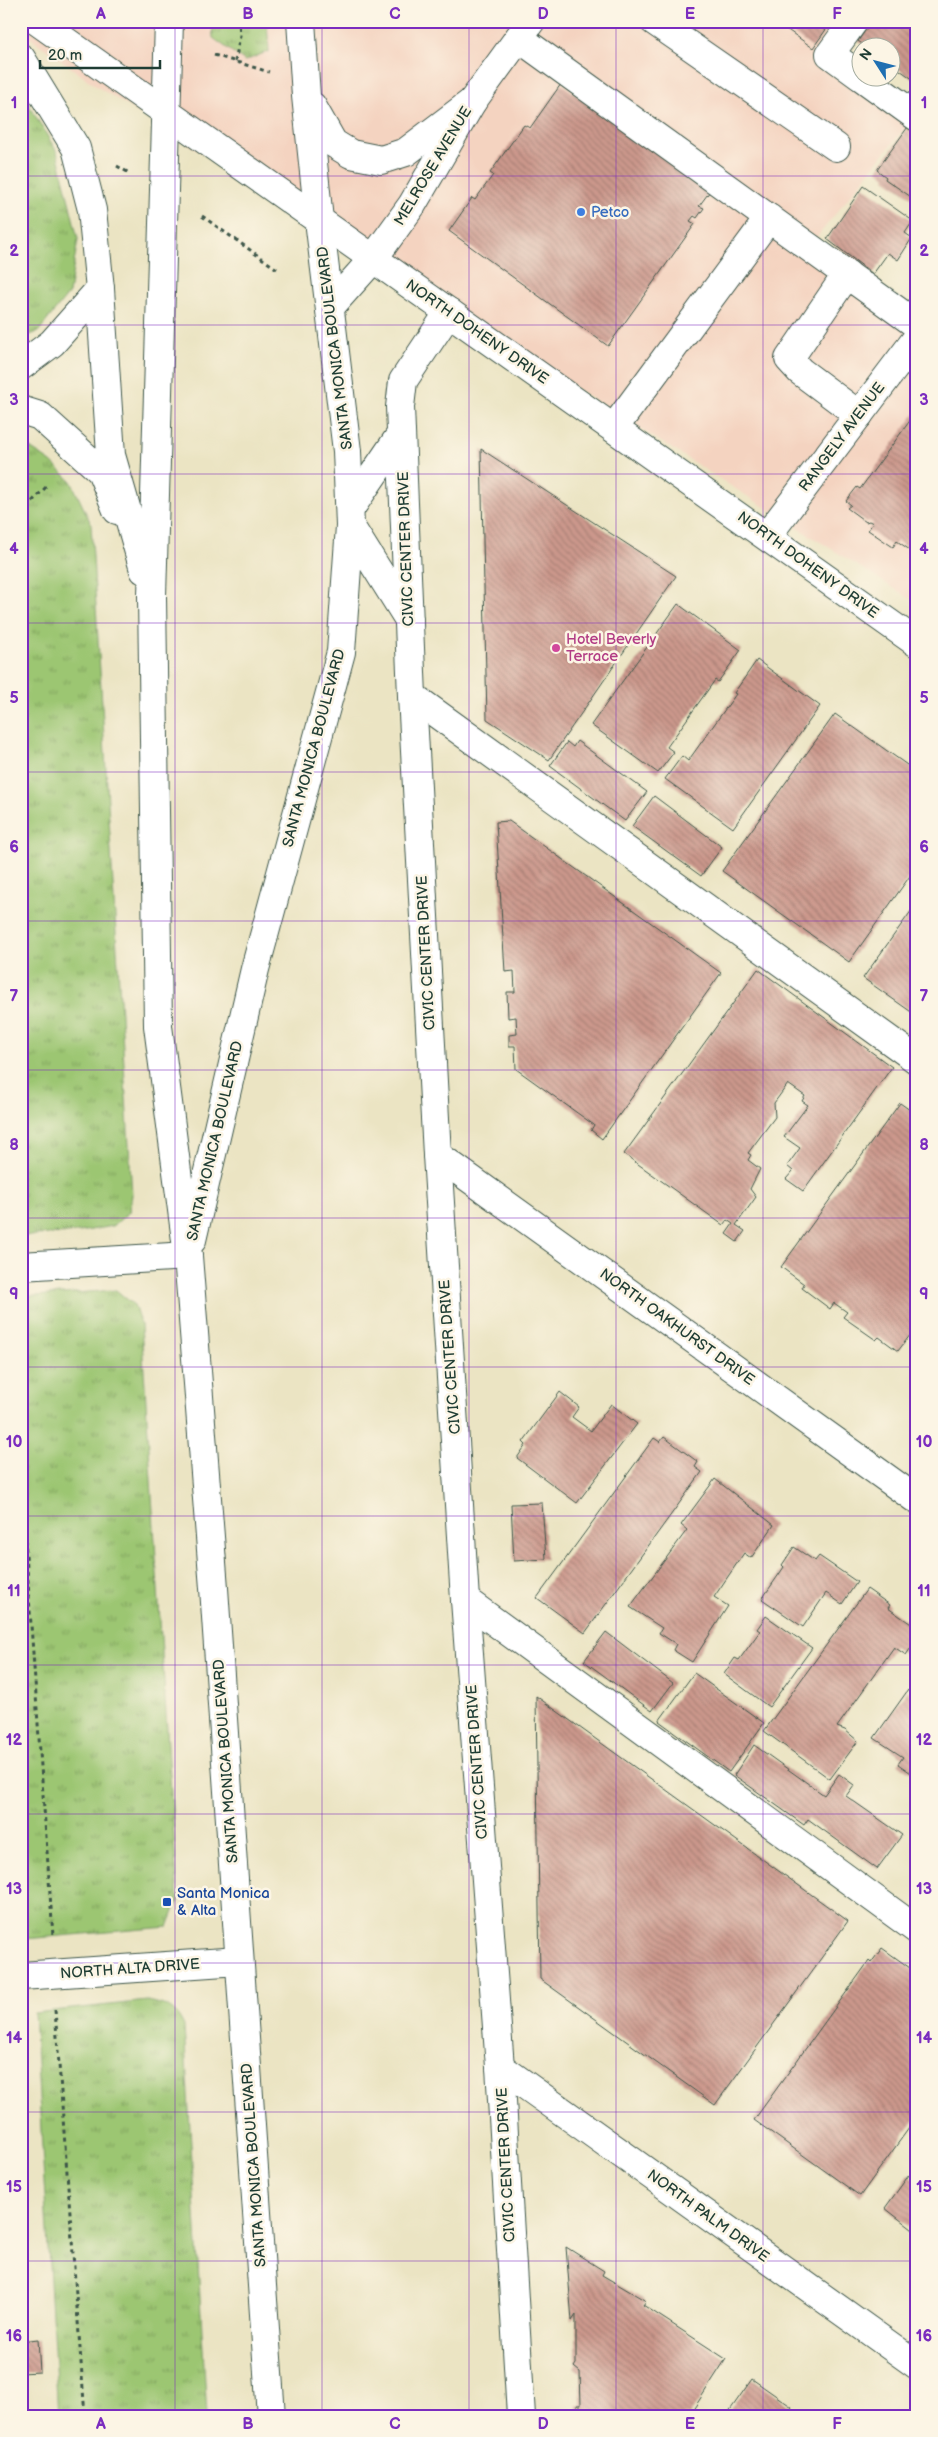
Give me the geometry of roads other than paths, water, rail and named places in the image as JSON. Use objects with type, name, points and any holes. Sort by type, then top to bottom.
[{"type":"main road","name":"NORTH DOHENY DRIVE","points":[[37,21],[116,79],[320,220],[917,644]]},
{"type":"main road","name":"SANTA MONICA BOULEVARD","points":[[169,21],[152,596],[158,1026],[188,1256],[214,1588],[271,2416]]},
{"type":"main road","name":"SANTA MONICA BOULEVARD","points":[[188,1256],[255,969],[340,652],[350,517],[348,451],[306,96],[301,21]]},
{"type":"main road","points":[[654,21],[836,147]]},
{"type":"main road","points":[[850,68],[830,54],[854,21]]},
{"type":"main road","points":[[525,30],[769,218],[917,325]]},
{"type":"main road","name":"MELROSE AVENUE","points":[[331,306],[374,259],[412,205],[472,102],[525,30]]},
{"type":"main road","points":[[21,58],[76,148],[92,210],[100,290],[111,456],[152,596]]},
{"type":"main road","points":[[877,88],[917,117]]},
{"type":"main road","points":[[306,96],[333,143],[351,154],[381,160],[406,152],[472,102]]},
{"type":"main road","points":[[614,428],[769,218]]},
{"type":"main road","points":[[847,274],[789,358],[800,371],[859,415]]},
{"type":"main road","points":[[21,366],[52,343],[100,290]]},
{"type":"main road","name":"CIVIC CENTER DRIVE","points":[[449,312],[403,381],[400,407],[412,696],[437,1155],[465,1600],[500,2067],[521,2416]]},
{"type":"main road","name":"RANGELY AVENUE","points":[[767,536],[917,338]]},
{"type":"main road","points":[[21,410],[40,416],[101,471],[152,596]]},
{"type":"main road","points":[[401,434],[350,517],[409,620]]},
{"type":"main road","points":[[412,696],[917,1060]]},
{"type":"main road","name":"NORTH OAKHURST DRIVE","points":[[437,1155],[917,1500]]},
{"type":"main road","points":[[21,1266],[188,1256]]},
{"type":"main road","points":[[465,1600],[917,1930]]},
{"type":"main road","name":"NORTH ALTA DRIVE","points":[[21,1976],[239,1961]]},
{"type":"main road","name":"NORTH PALM DRIVE","points":[[500,2067],[917,2365]]},
{"type":"place","name":"Petco","points":[[581,212]]},
{"type":"place","name":"Hotel Beverly Terrace","points":[[556,648]]},
{"type":"place","name":"Santa Monica & Alta","points":[[167,1902]]}]
